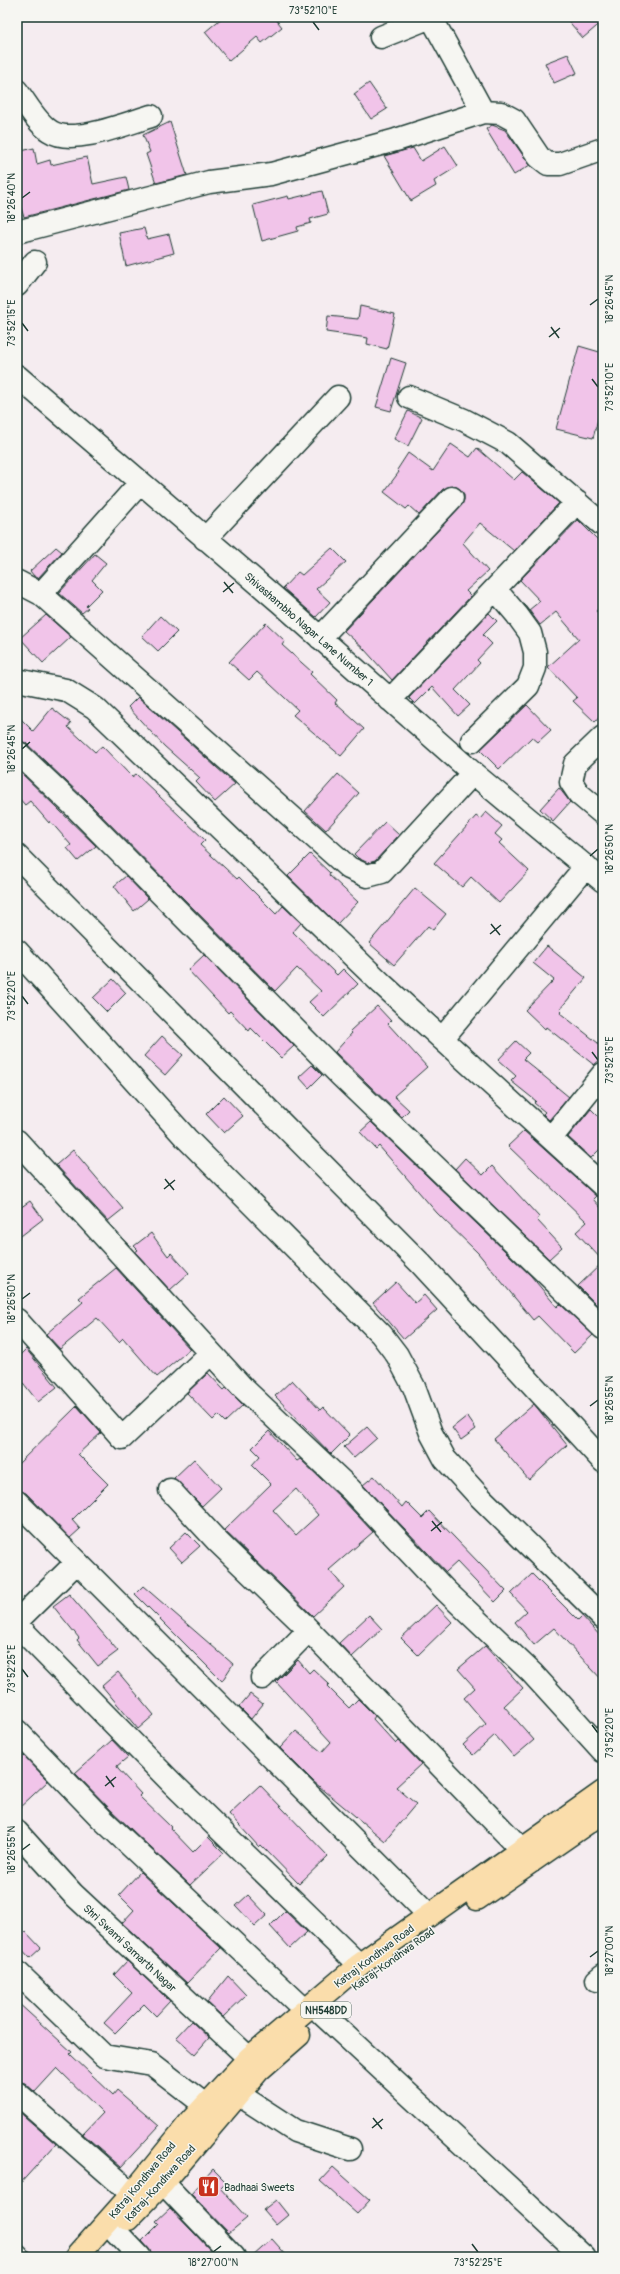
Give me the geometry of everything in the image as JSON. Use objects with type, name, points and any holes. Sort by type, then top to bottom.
[{"type":"highway","name":"Katraj Kondhwa Road","points":[[76,2257],[132,2194],[158,2176],[206,2105],[248,2058],[313,2012],[359,1965],[603,1792]]},
{"type":"highway","name":"Katraj-Kondhwa Road","points":[[94,2257],[116,2232],[158,2176],[238,2094],[313,2012],[360,1983],[440,1924],[603,1812]]},
{"type":"street","points":[[381,37],[431,17],[483,112]]},
{"type":"street","points":[[17,91],[36,118],[51,132],[71,136],[96,132],[152,116]]},
{"type":"street","points":[[17,232],[209,182],[271,174],[396,140],[483,112],[501,113],[514,120],[539,157],[548,164],[560,164],[603,148]]},
{"type":"street","points":[[17,285],[35,262]]},
{"type":"street","name":"Shivashambho Nagar Lane Number 1","points":[[19,382],[205,538],[473,773],[603,881]]},
{"type":"street","points":[[205,538],[338,397]]},
{"type":"street","points":[[409,397],[464,420],[508,443],[603,525]]},
{"type":"street","points":[[41,594],[140,483]]},
{"type":"street","points":[[320,638],[452,498]]},
{"type":"street","points":[[390,700],[577,502]]},
{"type":"street","points":[[18,582],[41,594],[349,868],[367,876],[382,872],[473,773]]},
{"type":"street","points":[[472,742],[528,686],[535,668],[535,652],[530,634],[517,615],[495,589]]},
{"type":"street","points":[[17,680],[66,690],[95,708],[382,984],[551,1138],[601,1180]]},
{"type":"street","points":[[603,737],[575,764],[571,782],[579,794],[603,814]]},
{"type":"street","points":[[17,752],[77,809],[340,1075],[603,1328]]},
{"type":"street","points":[[17,856],[421,1264],[603,1461]]},
{"type":"street","points":[[442,1039],[586,866]]},
{"type":"street","points":[[17,952],[186,1138],[381,1334],[397,1355],[414,1387],[431,1433],[445,1459],[458,1474],[603,1618]]},
{"type":"street","points":[[551,1138],[603,1074]]},
{"type":"street","points":[[17,1141],[243,1388],[350,1489],[446,1590],[532,1673],[603,1751]]},
{"type":"street","points":[[20,1329],[122,1438],[211,1354]]},
{"type":"street","points":[[170,1490],[218,1542],[309,1630],[521,1849]]},
{"type":"street","points":[[17,1502],[429,1915]]},
{"type":"street","points":[[17,1621],[77,1562]]},
{"type":"street","points":[[17,1625],[172,1783],[359,1965]]},
{"type":"street","points":[[262,1678],[309,1630]]},
{"type":"street","points":[[17,1731],[102,1819],[584,2257]]},
{"type":"street","name":"Shri Swami Samarth Nagar","points":[[17,1832],[73,1894],[248,2058]]},
{"type":"street","points":[[17,1972],[104,2056],[152,2064],[206,2105]]},
{"type":"street","points":[[17,2093],[132,2194]]},
{"type":"street","points":[[238,2094],[295,2131],[350,2149]]},
{"type":"street","points":[[158,2176],[234,2257]]},
{"type":"street","points":[[116,2232],[140,2257]]},
{"type":"building","points":[[223,17],[274,17],[282,27],[262,43],[257,37],[229,61],[205,32]]},
{"type":"building","points":[[565,17],[603,17],[603,21],[583,38]]},
{"type":"building","points":[[568,54],[577,73],[554,83],[545,63]]},
{"type":"building","points":[[369,83],[387,109],[371,119],[354,94]]},
{"type":"building","points":[[170,122],[187,175],[156,183],[146,154],[150,152],[143,135]]},
{"type":"building","points":[[492,125],[505,130],[530,165],[514,175],[486,129]]},
{"type":"building","points":[[445,146],[458,166],[434,181],[436,186],[411,201],[384,156],[413,148],[421,161]]},
{"type":"building","points":[[34,148],[37,164],[50,160],[51,165],[87,157],[93,184],[126,177],[129,190],[24,217],[17,196],[17,152]]},
{"type":"building","points":[[322,191],[328,214],[310,219],[311,223],[297,227],[298,231],[262,241],[253,205],[288,196],[289,199]]},
{"type":"building","points":[[144,228],[147,239],[169,234],[174,253],[126,266],[119,233]]},
{"type":"building","points":[[360,306],[395,314],[387,349],[367,344],[368,338],[326,332],[328,316],[358,319]]},
{"type":"building","points":[[579,346],[603,353],[603,400],[593,438],[556,429]]},
{"type":"building","points":[[391,358],[406,363],[391,411],[376,407]]},
{"type":"building","points":[[408,411],[422,418],[408,446],[394,439]]},
{"type":"building","points":[[451,444],[470,457],[477,448],[514,480],[522,472],[559,503],[514,551],[480,523],[463,543],[488,571],[466,591],[471,596],[392,680],[364,649],[344,631],[461,506],[464,500],[464,494],[460,489],[454,486],[443,489],[419,515],[409,506],[406,509],[384,492],[399,472],[397,470],[408,453],[433,471]]},
{"type":"building","points":[[578,520],[603,545],[603,604],[596,611],[603,618],[603,713],[595,722],[573,701],[577,698],[548,667],[579,639],[556,612],[540,625],[529,610],[540,601],[520,580]]},
{"type":"building","points":[[56,547],[62,552],[38,578],[34,576],[30,571]]},
{"type":"building","points":[[332,548],[346,562],[316,589],[330,602],[316,617],[283,588],[298,572],[302,575]]},
{"type":"building","points":[[95,554],[106,563],[92,580],[102,590],[86,606],[88,608],[82,613],[59,593]]},
{"type":"building","points":[[489,613],[497,621],[483,635],[492,644],[477,660],[480,663],[455,690],[470,705],[458,716],[432,687],[415,704],[409,698]]},
{"type":"building","points":[[46,615],[71,637],[43,663],[20,638]]},
{"type":"building","points":[[160,616],[177,632],[158,651],[142,636]]},
{"type":"building","points":[[266,623],[285,641],[282,645],[312,672],[310,674],[337,700],[335,703],[364,729],[341,756],[293,715],[298,710],[257,672],[249,680],[229,662]]},
{"type":"building","points":[[138,697],[235,784],[215,802],[196,782],[200,778],[164,746],[128,707]]},
{"type":"building","points":[[527,705],[551,730],[538,742],[532,737],[499,769],[480,750]]},
{"type":"building","points":[[52,708],[71,723],[68,727],[95,752],[102,746],[132,777],[136,774],[205,840],[200,845],[237,879],[239,877],[276,914],[283,906],[301,923],[293,932],[337,975],[343,969],[358,984],[324,1017],[309,1002],[321,991],[297,968],[275,991],[86,800],[26,743],[17,740],[17,715],[33,731]]},
{"type":"building","points":[[17,769],[96,846],[78,861],[67,848],[71,845],[50,821],[49,823],[30,801],[25,805],[17,796]]},
{"type":"building","points":[[338,774],[359,793],[326,830],[305,811]]},
{"type":"building","points":[[559,788],[570,802],[553,821],[540,809]]},
{"type":"building","points":[[486,812],[502,826],[495,834],[502,840],[499,843],[529,871],[499,903],[471,877],[462,887],[434,863],[476,816],[480,819]]},
{"type":"building","points":[[385,822],[399,835],[375,861],[368,863],[358,858],[354,854]]},
{"type":"building","points":[[310,854],[330,873],[329,875],[358,902],[337,924],[288,876]]},
{"type":"building","points":[[126,876],[148,899],[134,911],[114,886]]},
{"type":"building","points":[[415,888],[446,914],[433,930],[428,926],[394,965],[369,943]]},
{"type":"building","points":[[547,946],[586,978],[560,1009],[562,1011],[560,1013],[603,1047],[603,1057],[594,1065],[546,1027],[545,1029],[525,1010],[554,980],[533,963]]},
{"type":"building","points":[[204,955],[294,1046],[281,1058],[251,1028],[249,1031],[230,1011],[228,1013],[188,970]]},
{"type":"building","points":[[113,979],[126,993],[107,1012],[93,998]]},
{"type":"building","points":[[377,1006],[391,1021],[388,1024],[427,1067],[394,1096],[409,1110],[402,1117],[335,1052],[352,1033],[350,1031]]},
{"type":"building","points":[[162,1036],[183,1055],[165,1075],[144,1056]]},
{"type":"building","points":[[516,1041],[529,1053],[523,1059],[569,1097],[549,1120],[543,1114],[545,1112],[534,1103],[536,1101],[511,1081],[516,1076],[498,1060]]},
{"type":"building","points":[[312,1065],[322,1075],[309,1088],[299,1077]]},
{"type":"building","points":[[224,1096],[243,1116],[224,1133],[206,1114]]},
{"type":"building","points":[[591,1109],[603,1121],[603,1146],[591,1158],[568,1137]]},
{"type":"building","points":[[371,1122],[531,1276],[557,1307],[560,1304],[593,1335],[574,1353],[538,1316],[533,1320],[478,1253],[437,1213],[379,1146],[376,1149],[360,1132]]},
{"type":"building","points":[[524,1131],[596,1196],[593,1199],[601,1208],[603,1206],[603,1261],[576,1232],[587,1222],[508,1146]]},
{"type":"building","points":[[73,1150],[123,1209],[108,1221],[56,1165]]},
{"type":"building","points":[[465,1158],[483,1175],[492,1166],[539,1217],[537,1220],[562,1247],[549,1259],[455,1169]]},
{"type":"building","points":[[30,1201],[43,1219],[17,1239],[17,1210]]},
{"type":"building","points":[[151,1233],[168,1256],[171,1253],[189,1273],[170,1290],[135,1252],[138,1250],[134,1246]]},
{"type":"building","points":[[603,1262],[603,1311],[578,1286]]},
{"type":"building","points":[[116,1268],[190,1349],[157,1377],[123,1338],[119,1342],[97,1318],[60,1349],[46,1334],[83,1302],[79,1298]]},
{"type":"building","points":[[396,1282],[415,1303],[424,1295],[437,1310],[404,1339],[373,1303]]},
{"type":"building","points":[[26,1349],[57,1387],[38,1402],[17,1375],[17,1358]]},
{"type":"building","points":[[208,1373],[224,1390],[226,1388],[243,1405],[225,1422],[218,1415],[213,1420],[187,1393]]},
{"type":"building","points":[[292,1380],[320,1410],[323,1407],[350,1435],[331,1454],[275,1396]]},
{"type":"building","points":[[534,1404],[567,1445],[529,1480],[494,1439]]},
{"type":"building","points":[[77,1406],[101,1433],[78,1454],[108,1484],[72,1520],[80,1529],[70,1538],[26,1493],[17,1490],[17,1465]]},
{"type":"building","points":[[467,1416],[476,1429],[461,1440],[452,1428]]},
{"type":"building","points":[[367,1427],[377,1438],[354,1458],[344,1447]]},
{"type":"building","points":[[269,1431],[297,1461],[300,1459],[341,1498],[373,1532],[329,1570],[344,1587],[313,1616],[224,1530],[271,1484],[252,1465],[260,1456],[252,1448]],"holes":[[[296,1489],[318,1515],[296,1535],[273,1510]]]},
{"type":"building","points":[[194,1459],[221,1488],[202,1506],[174,1478]]},
{"type":"building","points":[[374,1476],[402,1507],[406,1502],[422,1518],[429,1511],[506,1591],[495,1602],[457,1562],[446,1572],[363,1485]]},
{"type":"building","points":[[17,1520],[23,1526],[17,1531]]},
{"type":"building","points":[[186,1532],[200,1546],[182,1562],[169,1548]]},
{"type":"building","points":[[532,1574],[578,1620],[582,1616],[603,1639],[603,1681],[554,1628],[534,1645],[515,1622],[527,1611],[511,1594]]},
{"type":"building","points":[[143,1586],[233,1664],[222,1681],[135,1594]]},
{"type":"building","points":[[69,1594],[118,1651],[98,1666],[77,1640],[79,1638],[53,1606]]},
{"type":"building","points":[[436,1605],[452,1622],[418,1655],[401,1638]]},
{"type":"building","points":[[369,1615],[382,1629],[352,1657],[339,1643]]},
{"type":"building","points":[[485,1646],[523,1688],[504,1706],[534,1740],[514,1757],[495,1735],[473,1755],[463,1745],[486,1724],[464,1698],[475,1688],[458,1669]]},
{"type":"building","points":[[298,1660],[309,1673],[313,1669],[329,1684],[327,1686],[349,1708],[358,1699],[375,1716],[373,1719],[396,1744],[399,1741],[421,1764],[396,1787],[416,1804],[385,1841],[314,1782],[280,1748],[296,1731],[322,1752],[331,1742],[276,1682]]},
{"type":"building","points":[[118,1672],[154,1715],[138,1729],[102,1686]]},
{"type":"building","points":[[250,1694],[263,1704],[251,1719],[239,1707]]},
{"type":"building","points":[[112,1740],[128,1757],[117,1766],[118,1769],[141,1794],[139,1796],[171,1827],[170,1828],[193,1852],[208,1837],[224,1853],[190,1885],[111,1810],[75,1773]]},
{"type":"building","points":[[24,1756],[48,1781],[17,1810],[17,1763]]},
{"type":"building","points":[[260,1785],[328,1856],[299,1884],[261,1845],[259,1847],[229,1814]]},
{"type":"building","points":[[140,1872],[221,1948],[187,1983],[122,1923],[134,1910],[119,1895]]},
{"type":"building","points":[[248,1895],[267,1915],[255,1926],[236,1906]]},
{"type":"building","points":[[285,1911],[307,1932],[290,1948],[270,1926]]},
{"type":"building","points":[[25,1931],[41,1948],[30,1958],[17,1944],[17,1938]]},
{"type":"building","points":[[127,1961],[170,2001],[156,2016],[144,2004],[115,2033],[104,2023],[132,1993],[114,1975]]},
{"type":"building","points":[[228,1976],[246,1995],[223,2017],[207,2002]]},
{"type":"building","points":[[17,2002],[72,2052],[70,2054],[113,2095],[117,2090],[159,2126],[121,2167],[83,2134],[103,2113],[57,2068],[35,2092],[25,2083],[17,2081]]},
{"type":"building","points":[[191,2021],[209,2038],[195,2054],[176,2037]]},
{"type":"building","points":[[17,2110],[56,2144],[17,2187]]},
{"type":"building","points":[[333,2167],[370,2200],[357,2214],[320,2181]]},
{"type":"building","points":[[213,2169],[226,2182],[220,2188],[247,2218],[229,2233],[191,2194]]},
{"type":"building","points":[[276,2200],[288,2215],[276,2225],[263,2210]]},
{"type":"building","points":[[170,2208],[217,2257],[152,2257],[149,2249],[142,2241],[159,2224],[156,2221]]},
{"type":"building","points":[[272,2239],[288,2257],[252,2257]]},
{"type":"place","name":"Badhaai Sweets","points":[[209,2187]]}]
